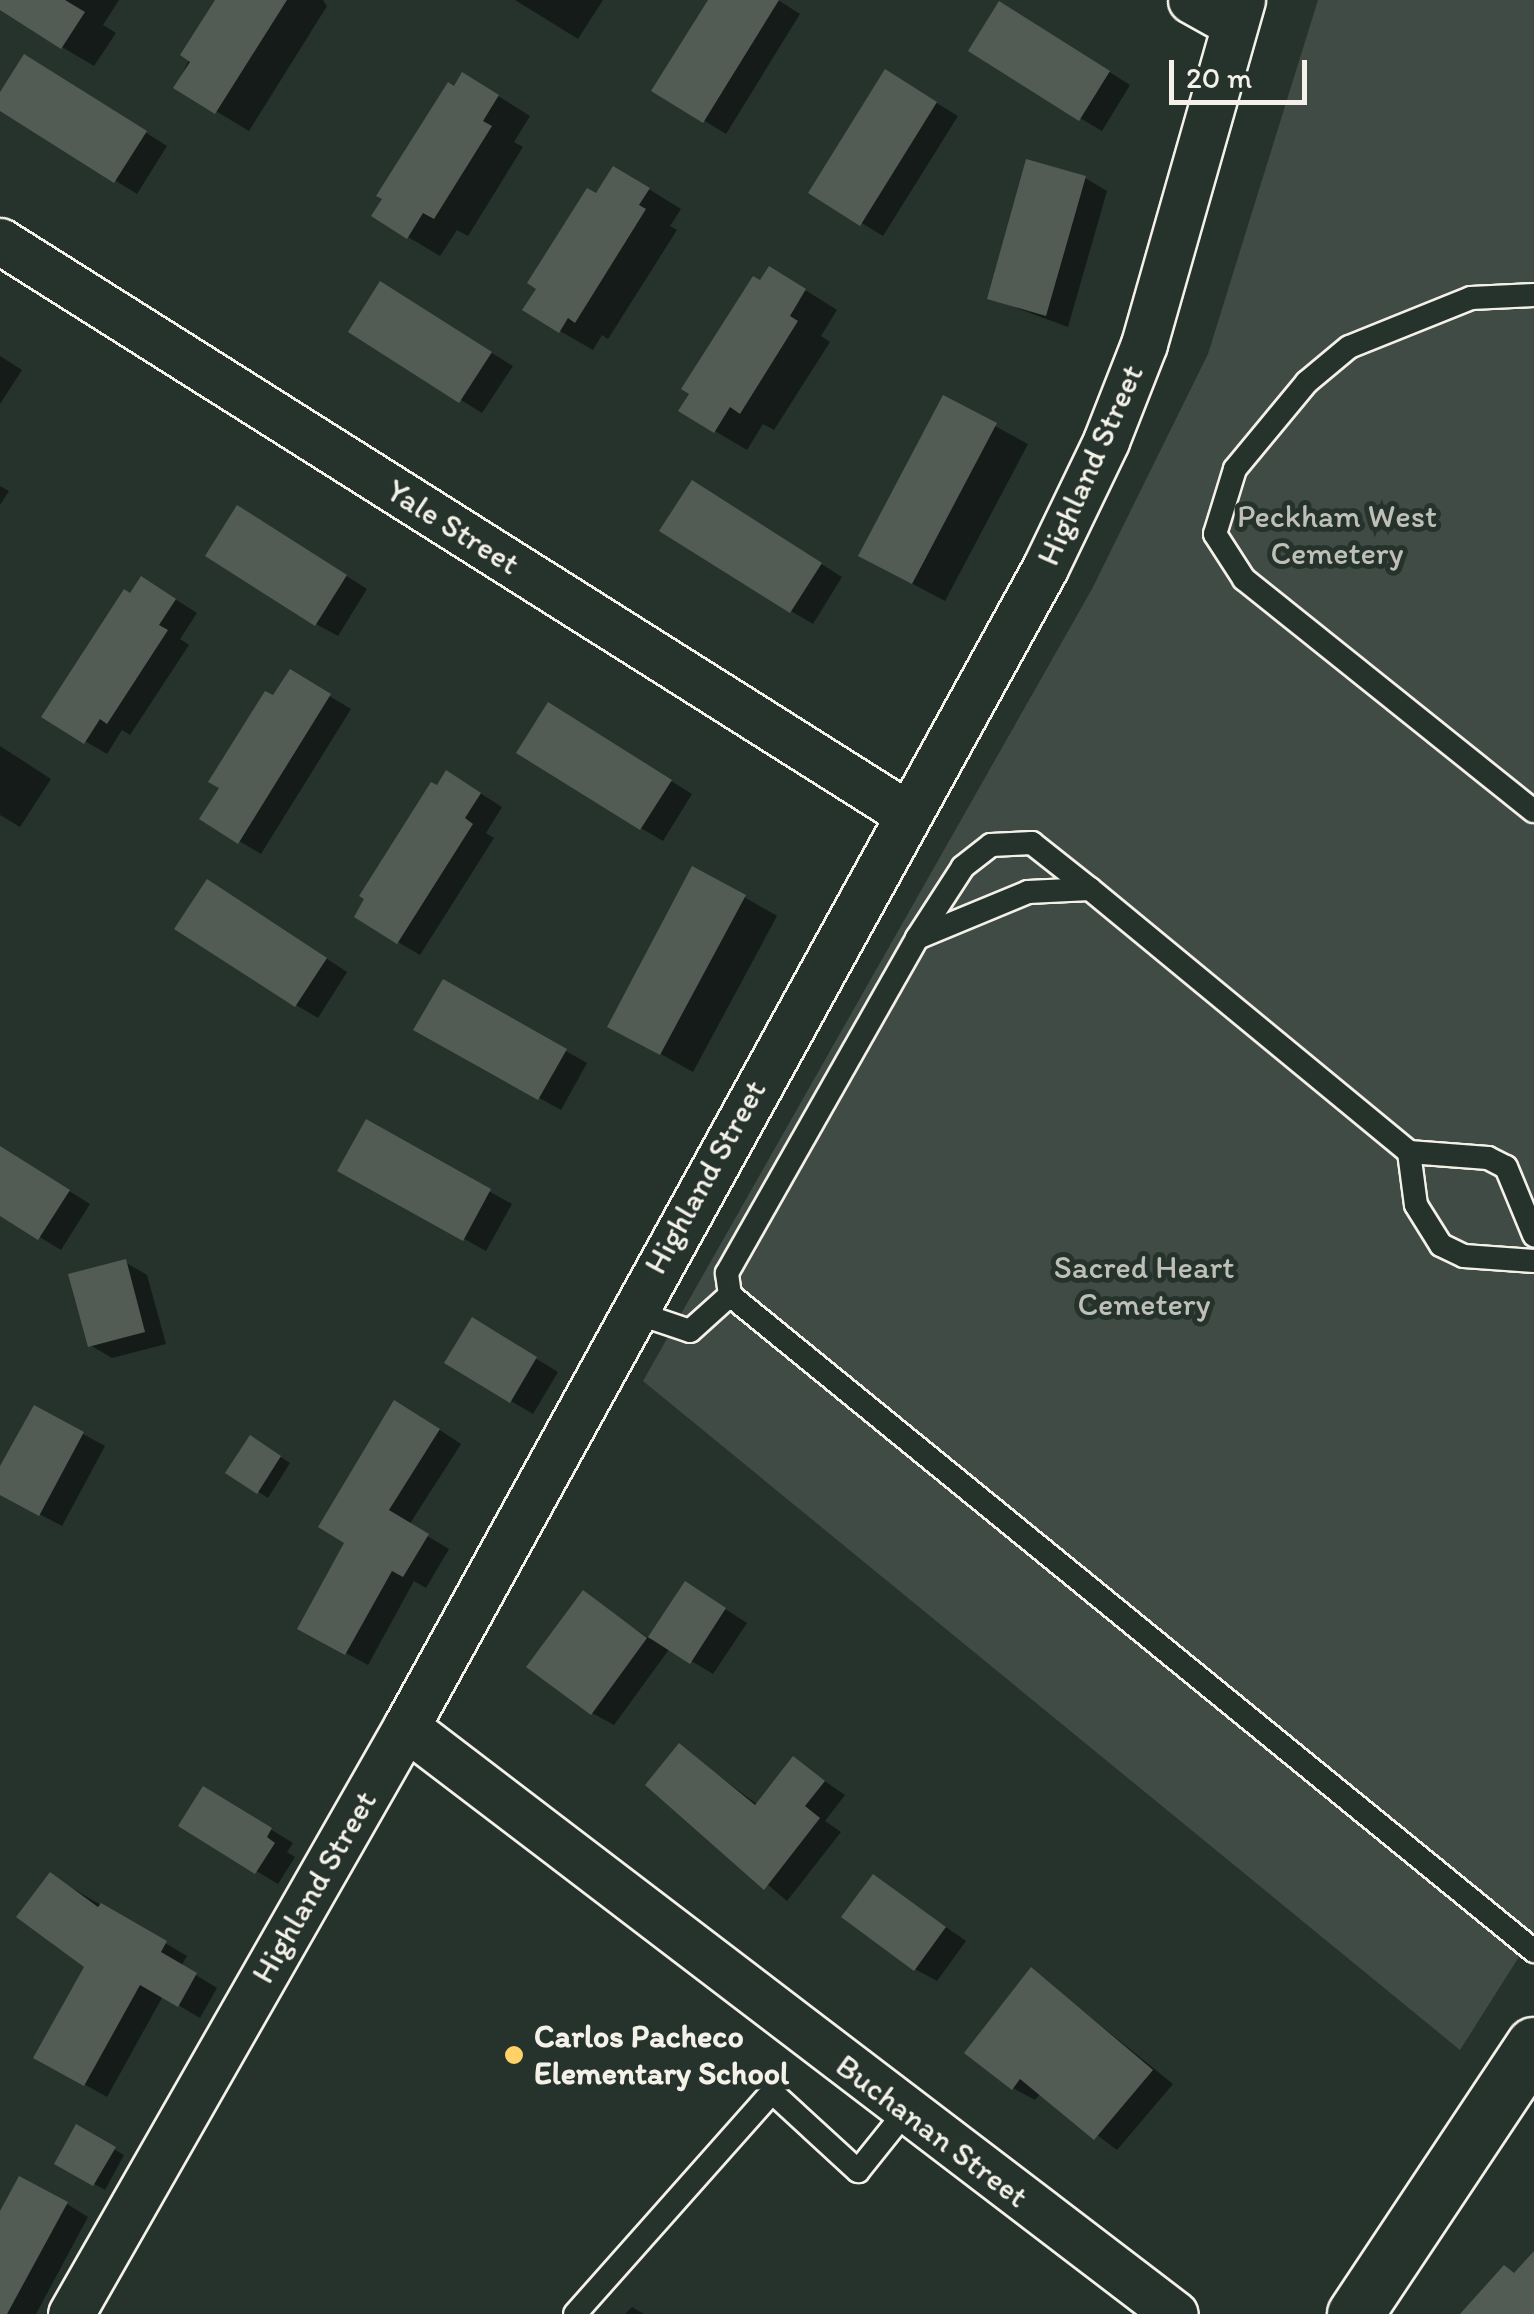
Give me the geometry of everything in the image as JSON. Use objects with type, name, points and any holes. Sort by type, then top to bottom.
[{"type":"main road","points":[[1355,2314],[1534,2045]]},
{"type":"street","points":[[1191,0],[1238,12]]},
{"type":"street","name":"Highland Street","points":[[72,2314],[406,1727],[906,813],[1046,568],[1106,442],[1176,244],[1238,12]]},
{"type":"street","name":"Yale Street","points":[[0,241],[906,813]]},
{"type":"street","name":"Buchanan Street","points":[[406,1727],[1175,2314]]},
{"type":"lane","points":[[1534,295],[1471,298],[1349,347],[1307,382],[1235,469],[1216,534],[1244,578],[1534,811]]},
{"type":"lane","points":[[1534,1235],[1506,1167],[1488,1158],[1410,1152],[1032,843],[992,845],[963,867],[917,938],[727,1274],[730,1296],[1184,1659],[1534,1951]]},
{"type":"lane","points":[[917,938],[1028,892],[1090,889]]},
{"type":"lane","points":[[1410,1152],[1416,1205],[1441,1245],[1464,1256],[1534,1261]]},
{"type":"lane","points":[[632,1311],[690,1331],[730,1296]]},
{"type":"lane","points":[[575,2314],[772,2092],[858,2171],[906,2112]]},
{"type":"green space","name":"Sacred Heart Cemetery","points":[[1318,0],[1534,0],[1534,1933],[1460,2050],[643,1381],[1092,589],[1208,354]]},
{"type":"building","points":[[0,0],[65,0],[85,12],[61,49],[0,10]]},
{"type":"building","points":[[215,0],[287,0],[215,114],[173,88],[190,62],[180,55]]},
{"type":"building","points":[[708,0],[779,0],[703,123],[651,91]]},
{"type":"building","points":[[999,1],[1110,71],[1079,121],[968,51]]},
{"type":"building","points":[[24,54],[147,131],[114,183],[0,111],[0,92]]},
{"type":"building","points":[[885,69],[937,102],[860,226],[808,193]]},
{"type":"building","points":[[462,72],[499,95],[483,121],[492,126],[434,219],[423,213],[407,239],[371,216],[382,199],[376,196],[448,82],[454,86]]},
{"type":"building","points":[[1026,159],[1086,176],[1046,316],[987,299]]},
{"type":"building","points":[[613,166],[650,188],[639,205],[646,209],[575,323],[568,318],[559,333],[522,310],[536,289],[527,283],[587,188],[596,193]]},
{"type":"building","points":[[769,266],[806,289],[790,316],[798,321],[740,414],[730,407],[714,433],[678,411],[689,394],[681,389],[753,276],[760,280]]},
{"type":"building","points":[[380,281],[492,352],[459,403],[348,332]]},
{"type":"building","points":[[943,395],[997,423],[912,584],[858,556]]},
{"type":"building","points":[[692,480],[822,563],[790,613],[659,531]]},
{"type":"building","points":[[237,505],[347,575],[315,626],[205,556]]},
{"type":"building","points":[[141,576],[176,599],[159,625],[168,630],[107,724],[100,719],[84,744],[41,717],[124,589],[130,593]]},
{"type":"building","points":[[290,669],[331,694],[238,844],[199,819],[219,788],[208,782],[265,691],[273,695]]},
{"type":"building","points":[[548,702],[672,780],[640,830],[516,753]]},
{"type":"building","points":[[446,770],[481,793],[465,818],[473,824],[397,944],[354,917],[364,899],[359,896],[431,782],[437,785]]},
{"type":"building","points":[[692,866],[746,895],[660,1055],[607,1027]]},
{"type":"building","points":[[207,879],[327,958],[295,1007],[174,929]]},
{"type":"building","points":[[443,979],[567,1049],[538,1100],[413,1030]]},
{"type":"building","points":[[366,1119],[491,1189],[463,1241],[337,1171]]},
{"type":"building","points":[[0,1146],[70,1190],[38,1240],[0,1216]]},
{"type":"building","points":[[126,1259],[145,1332],[88,1347],[68,1274]]},
{"type":"building","points":[[472,1317],[537,1357],[510,1403],[444,1363]]},
{"type":"building","points":[[394,1400],[440,1429],[389,1510],[429,1534],[403,1577],[392,1571],[345,1655],[297,1629],[344,1543],[318,1527]]},
{"type":"building","points":[[34,1405],[84,1432],[39,1516],[0,1495],[0,1466]]},
{"type":"building","points":[[250,1435],[281,1456],[257,1494],[225,1473]]},
{"type":"building","points":[[685,1581],[726,1608],[690,1664],[648,1637]]},
{"type":"building","points":[[583,1590],[647,1638],[591,1715],[526,1667]]},
{"type":"building","points":[[679,1743],[755,1805],[793,1756],[825,1781],[805,1806],[820,1818],[764,1890],[645,1785]]},
{"type":"building","points":[[203,1786],[272,1828],[267,1837],[275,1843],[255,1874],[178,1826]]},
{"type":"building","points":[[50,1872],[98,1907],[101,1903],[167,1941],[161,1952],[197,1973],[178,2007],[140,1985],[84,2086],[33,2058],[84,1967],[16,1917]]},
{"type":"building","points":[[873,1874],[946,1927],[914,1971],[841,1917]]},
{"type":"building","points":[[1031,1967],[1153,2070],[1094,2140],[1020,2079],[1012,2090],[964,2053]]},
{"type":"building","points":[[76,2124],[116,2147],[93,2186],[54,2164]]},
{"type":"building","points":[[19,2176],[68,2202],[7,2314],[0,2314],[0,2211]]},
{"type":"building","points":[[1534,2251],[1534,2314],[1460,2314],[1504,2265],[1514,2273]]},
{"type":"place","name":"Carlos Pacheco Elementary School","points":[[514,2055]]},
{"type":"park label","name":"Peckham West Cemetery","points":[[1337,536]]}]
